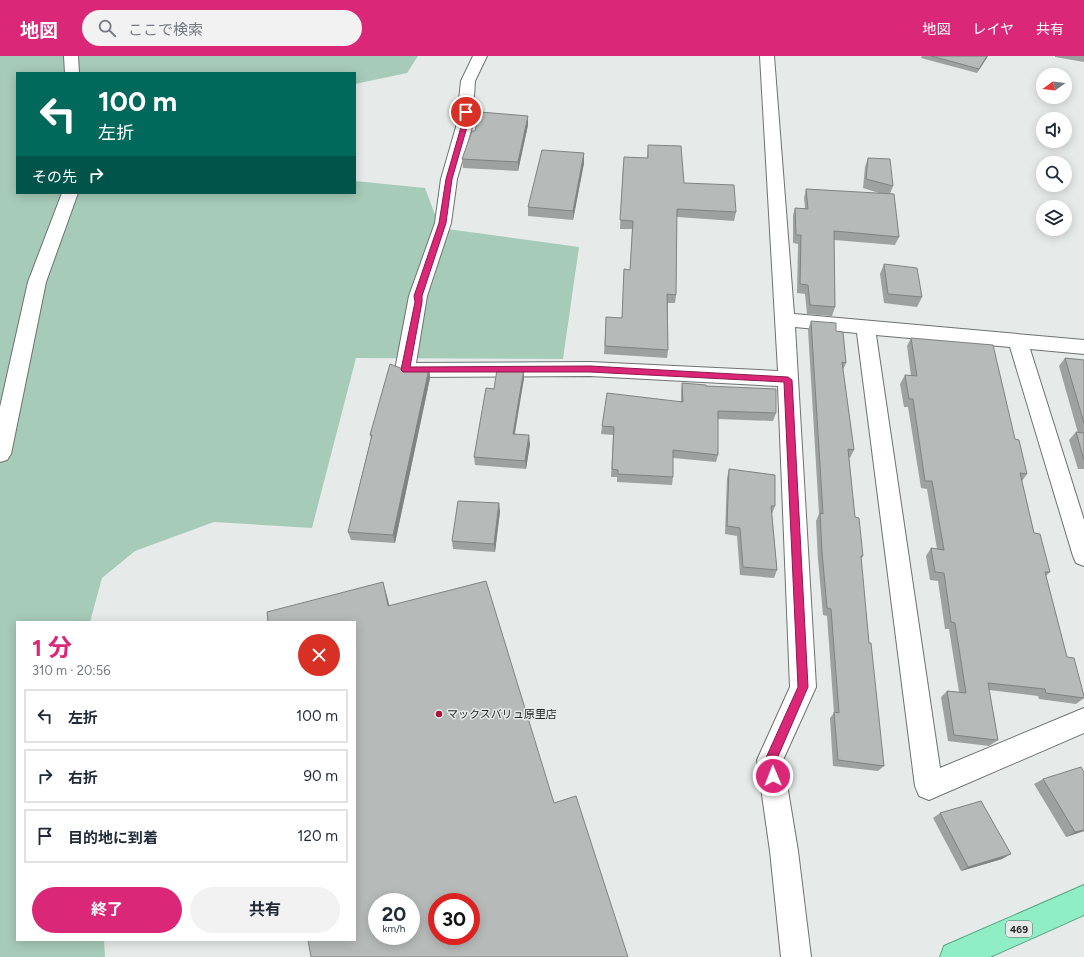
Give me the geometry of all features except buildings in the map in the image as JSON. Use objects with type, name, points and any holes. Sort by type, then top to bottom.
[{"type":"highway","name":"469","points":[[955,957],[1084,900]]},
{"type":"street","points":[[71,56],[72,72]]},
{"type":"street","points":[[480,56],[468,81],[464,127],[449,179],[443,223],[418,296],[406,370],[590,369],[788,380]]},
{"type":"street","points":[[767,56],[785,320],[803,687],[770,760],[784,851],[796,957]]},
{"type":"street","points":[[0,454],[37,282],[70,194]]},
{"type":"street","points":[[785,320],[1084,347]]},
{"type":"street","points":[[866,328],[929,786],[1084,720]]},
{"type":"street","points":[[1018,342],[1084,556]]},
{"type":"green space","points":[[0,56],[418,56],[407,73],[356,84],[356,72],[16,72],[16,194],[356,194],[356,181],[425,188],[440,228],[579,247],[563,359],[356,358],[312,528],[214,522],[135,551],[102,578],[90,621],[16,621],[16,941],[104,941],[105,957],[0,957]]},
{"type":"place","name":"マックスバリュ原里店","points":[[439,714]]},
{"type":"route","points":[[466,112],[464,127],[449,179],[443,223],[418,296],[406,370],[590,369],[788,380],[803,687],[770,760],[773,776]]}]
